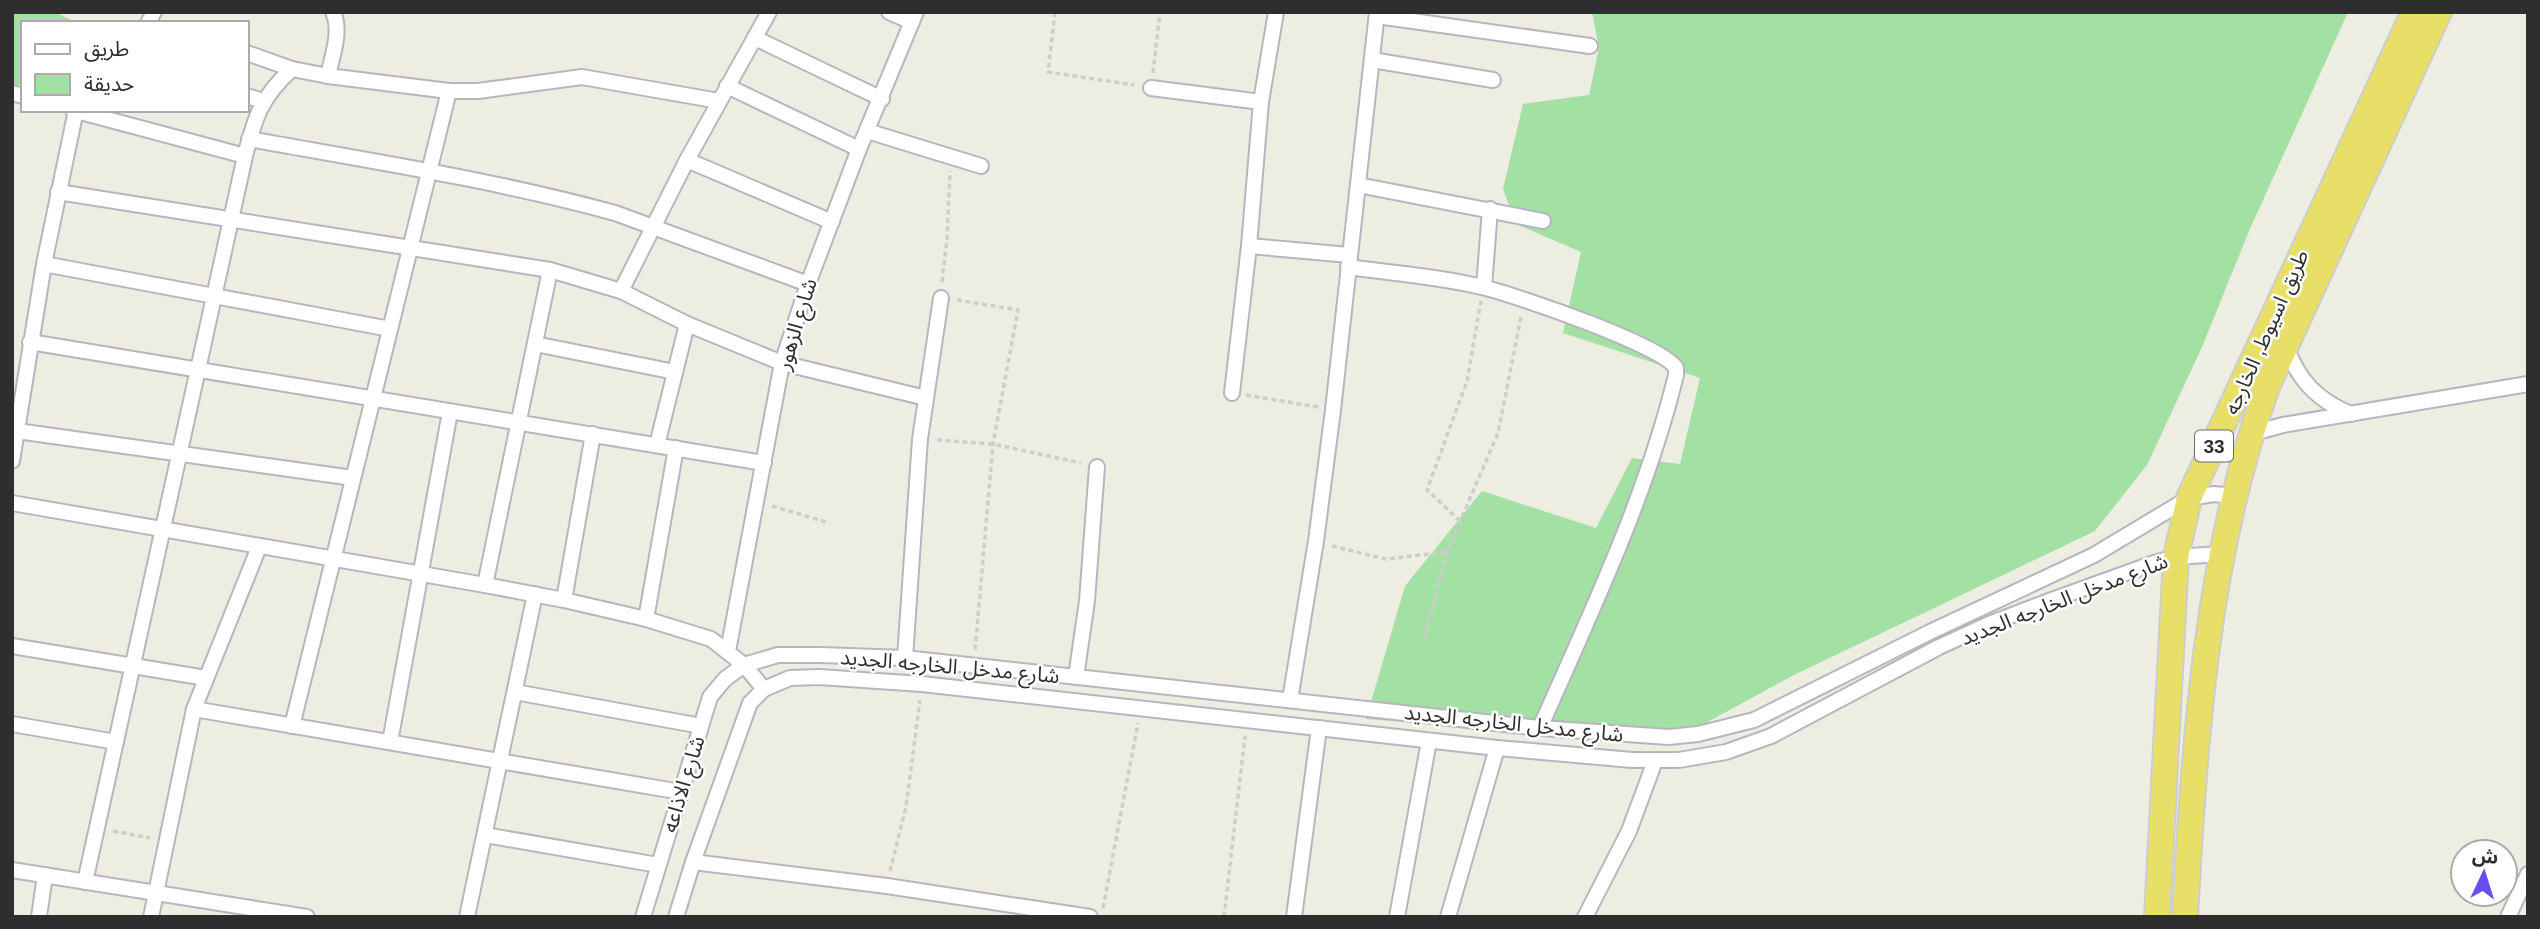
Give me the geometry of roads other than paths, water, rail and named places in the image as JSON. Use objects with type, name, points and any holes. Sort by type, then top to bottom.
[{"type":"highway","name":"طريق اسيوط, الخارجه","points":[[2185,917],[2194,751],[2220,554],[2233,496],[2249,435],[2266,387],[2275,339],[2414,12]]},
{"type":"highway","name":"طريق اسيوط, الخارجه","points":[[2157,917],[2176,557],[2189,498],[2275,339],[2439,12]]},
{"type":"street","points":[[328,76],[337,32],[337,21],[332,12]]},
{"type":"street","points":[[621,291],[687,160],[769,12]]},
{"type":"street","points":[[889,12],[914,17]]},
{"type":"street","points":[[1232,393],[1249,246],[1261,102],[1276,12]]},
{"type":"street","points":[[1290,700],[1334,410],[1377,14],[1590,46]]},
{"type":"street","name":"شارع الزهور","points":[[728,651],[782,363],[807,284],[914,17]]},
{"type":"street","points":[[755,38],[882,99]]},
{"type":"street","points":[[248,53],[292,69],[328,76],[449,91],[478,91],[582,77],[719,101]]},
{"type":"street","points":[[1372,60],[1493,80]]},
{"type":"street","points":[[85,882],[249,139],[263,101],[292,69]]},
{"type":"street","points":[[727,86],[859,149]]},
{"type":"street","points":[[1151,88],[1261,102]]},
{"type":"street","points":[[292,726],[449,91]]},
{"type":"street","points":[[248,96],[263,101]]},
{"type":"street","points":[[12,461],[44,264],[75,112]]},
{"type":"street","points":[[79,112],[245,156]]},
{"type":"street","points":[[867,131],[951,159],[981,166]]},
{"type":"street","points":[[249,139],[428,171],[584,204],[807,284]]},
{"type":"street","points":[[687,160],[832,222]]},
{"type":"street","points":[[1358,185],[1543,221]]},
{"type":"street","points":[[58,192],[550,270],[621,291],[687,324],[782,363],[926,398]]},
{"type":"street","points":[[1484,287],[1490,209]]},
{"type":"street","points":[[1249,246],[1349,261],[1484,287],[1638,344],[1674,364],[1676,375],[1650,470],[1616,556],[1540,727]]},
{"type":"street","points":[[44,264],[390,329]]},
{"type":"street","points":[[485,585],[550,270]]},
{"type":"street","points":[[905,658],[920,439],[941,298]]},
{"type":"street","points":[[657,445],[687,324]]},
{"type":"street","points":[[2275,339],[2303,381],[2325,402],[2353,415]]},
{"type":"street","points":[[30,342],[764,463]]},
{"type":"street","points":[[534,344],[675,372]]},
{"type":"street","points":[[2249,435],[2283,425],[2528,384]]},
{"type":"street","points":[[390,742],[450,412]]},
{"type":"street","points":[[17,431],[353,478]]},
{"type":"street","points":[[564,600],[593,434]]},
{"type":"street","points":[[646,619],[676,448]]},
{"type":"street","points":[[1076,677],[1087,601],[1097,467]]},
{"type":"street","name":"شارع مدخل الخارجه الجديد","points":[[744,665],[778,655],[905,658],[1540,727],[1669,737],[1726,729],[1780,708],[1878,657],[2114,544],[2189,498],[2214,494],[2233,496]]},
{"type":"street","points":[[12,503],[535,594],[646,619],[711,639],[744,665],[764,689]]},
{"type":"street","points":[[151,917],[194,709],[259,547]]},
{"type":"street","name":"شارع مدخل الخارجه الجديد","points":[[764,689],[790,678],[819,677],[922,684],[1497,748],[1655,761],[1702,757],[1726,752],[1771,736],[1939,647],[1989,624],[2129,570],[2176,557],[2220,554]]},
{"type":"street","points":[[2039,580],[2049,601]]},
{"type":"street","points":[[467,917],[535,594]]},
{"type":"street","points":[[12,646],[206,678]]},
{"type":"street","name":"شارع الاذاعه","points":[[643,917],[710,697],[725,678],[744,665]]},
{"type":"street","name":"شارع الاذاعه","points":[[676,917],[742,721],[750,703],[764,689]]},
{"type":"street","points":[[514,692],[701,726]]},
{"type":"street","points":[[194,709],[681,792]]},
{"type":"street","points":[[12,724],[116,742]]},
{"type":"street","points":[[1294,917],[1319,728]]},
{"type":"street","points":[[1396,917],[1429,741]]},
{"type":"street","points":[[1448,917],[1497,748]]},
{"type":"street","points":[[1585,917],[1629,831],[1655,761]]},
{"type":"street","points":[[485,835],[658,865]]},
{"type":"street","points":[[693,862],[887,886],[1090,917]]},
{"type":"street","points":[[12,870],[307,917]]},
{"type":"street","points":[[2508,917],[2528,874]]},
{"type":"street","points":[[39,917],[45,876]]}]
